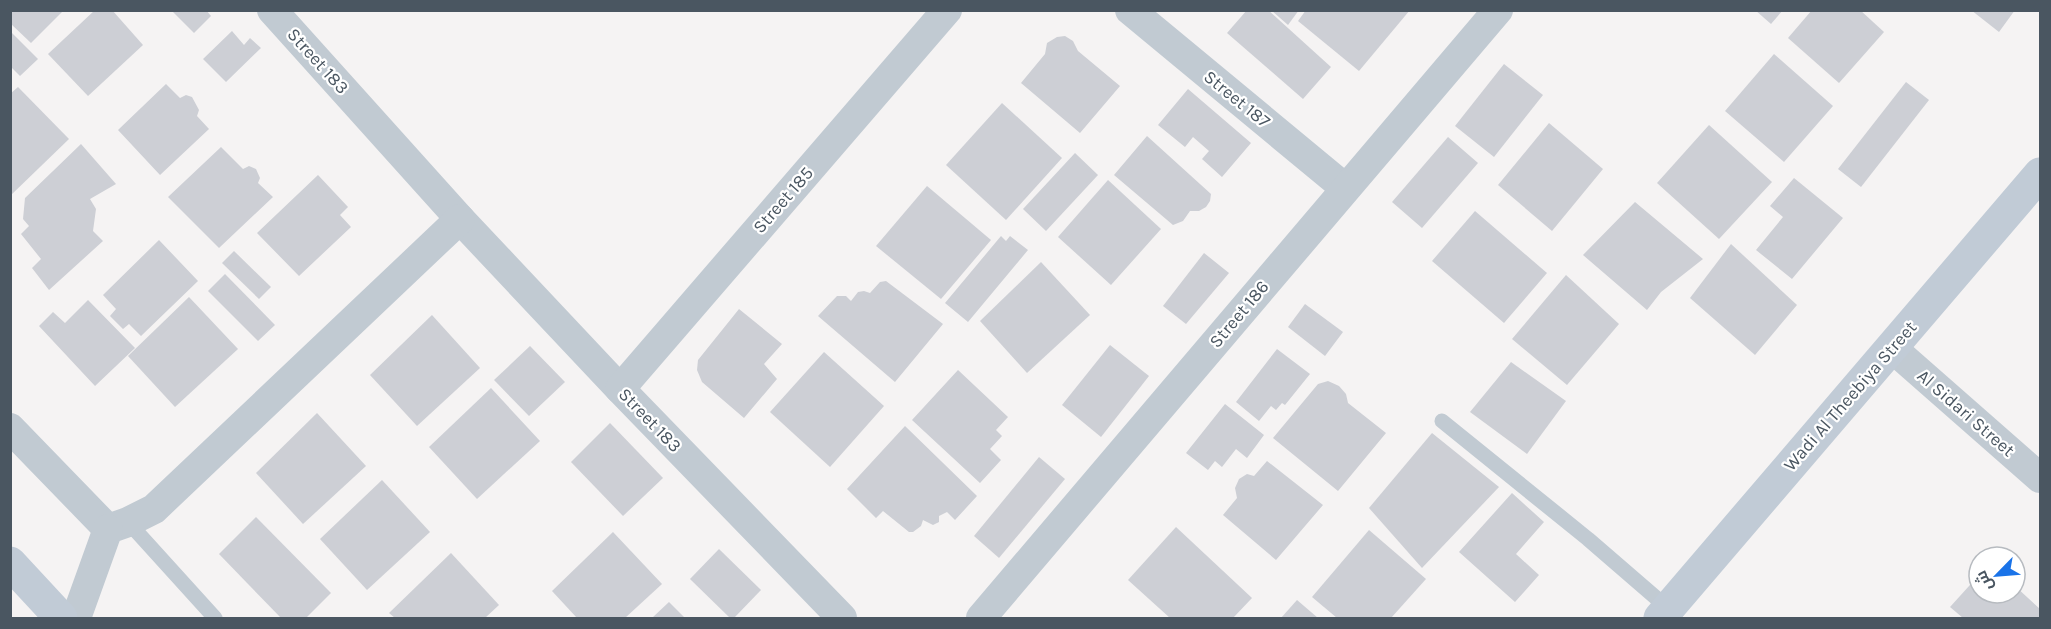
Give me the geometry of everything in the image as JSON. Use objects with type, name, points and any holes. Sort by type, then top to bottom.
[{"type":"street","name":"Street 183","points":[[272,10],[460,219],[620,389],[842,618]]},
{"type":"street","name":"Street 185","points":[[620,389],[947,10]]},
{"type":"street","name":"Street 187","points":[[1130,10],[1345,188]]},
{"type":"street","name":"Street 186","points":[[981,618],[1498,10]]},
{"type":"street","name":"Wadi Al Theebiya Street","points":[[1665,614],[2040,174]]},
{"type":"street","points":[[76,618],[130,520],[460,219]]},
{"type":"street","name":"Al Sidari Street","points":[[1892,348],[2040,478]]},
{"type":"street","points":[[10,428],[130,520]]},
{"type":"street","points":[[10,562],[61,618]]},
{"type":"lane","points":[[1442,422],[1588,539],[1665,614]]},
{"type":"lane","points":[[130,520],[214,618]]},
{"type":"building","points":[[10,10],[64,10],[31,43],[10,23]]},
{"type":"building","points":[[95,10],[112,10],[143,45],[88,96],[48,54]]},
{"type":"building","points":[[171,10],[206,10],[211,16],[194,33]]},
{"type":"building","points":[[1247,10],[1268,10],[1331,67],[1303,99],[1227,33]]},
{"type":"building","points":[[1271,10],[1299,10],[1288,25]]},
{"type":"building","points":[[1306,10],[1410,10],[1359,71],[1298,21]]},
{"type":"building","points":[[1755,10],[1783,10],[1771,24]]},
{"type":"building","points":[[1812,10],[1860,10],[1884,32],[1839,83],[1788,38]]},
{"type":"building","points":[[1971,10],[2015,10],[1999,32]]},
{"type":"building","points":[[10,31],[38,59],[20,76],[10,66]]},
{"type":"building","points":[[232,31],[244,45],[250,38],[261,48],[226,82],[203,59]]},
{"type":"building","points":[[1065,36],[1073,41],[1078,51],[1120,86],[1080,133],[1021,83],[1045,54],[1047,43],[1057,37]]},
{"type":"building","points":[[1774,54],[1833,106],[1784,162],[1725,111]]},
{"type":"building","points":[[1504,64],[1543,95],[1494,157],[1455,126]]},
{"type":"building","points":[[1906,82],[1929,100],[1861,187],[1838,169]]},
{"type":"building","points":[[166,84],[180,98],[186,95],[192,97],[199,110],[197,116],[209,129],[160,175],[118,130]]},
{"type":"building","points":[[18,87],[69,139],[10,196],[10,94]]},
{"type":"building","points":[[1188,89],[1251,143],[1222,177],[1202,159],[1209,151],[1193,137],[1185,147],[1158,125]]},
{"type":"building","points":[[1002,103],[1062,158],[1006,220],[946,165]]},
{"type":"building","points":[[1549,123],[1603,169],[1552,231],[1498,185]]},
{"type":"building","points":[[1709,125],[1772,182],[1719,239],[1657,183]]},
{"type":"building","points":[[1147,136],[1211,194],[1206,207],[1199,211],[1190,211],[1183,221],[1173,225],[1114,175]]},
{"type":"building","points":[[1448,137],[1478,163],[1422,228],[1392,202]]},
{"type":"building","points":[[81,144],[116,184],[90,199],[96,209],[93,231],[103,241],[49,290],[32,268],[41,259],[21,234],[29,226],[23,219],[25,198]]},
{"type":"building","points":[[221,147],[243,169],[249,166],[256,169],[260,178],[258,183],[273,197],[219,248],[168,197]]},
{"type":"building","points":[[1075,153],[1098,175],[1046,231],[1023,209]]},
{"type":"building","points":[[318,175],[348,207],[340,215],[351,227],[299,276],[257,233]]},
{"type":"building","points":[[1794,178],[1843,218],[1792,279],[1756,250],[1783,217],[1770,206]]},
{"type":"building","points":[[1108,180],[1161,229],[1111,285],[1058,237]]},
{"type":"building","points":[[927,186],[991,240],[941,299],[876,246]]},
{"type":"building","points":[[1635,202],[1703,259],[1661,292],[1647,310],[1583,255]]},
{"type":"building","points":[[1475,211],[1547,273],[1504,323],[1432,261]]},
{"type":"building","points":[[1001,236],[1006,241],[1010,236],[1028,250],[968,322],[945,303]]},
{"type":"building","points":[[159,240],[198,281],[141,336],[129,324],[123,329],[110,316],[116,309],[103,295]]},
{"type":"building","points":[[1731,244],[1797,305],[1755,355],[1690,298]]},
{"type":"building","points":[[234,251],[271,287],[259,299],[222,263]]},
{"type":"building","points":[[1204,253],[1229,273],[1186,324],[1163,306]]},
{"type":"building","points":[[1041,262],[1090,315],[1027,373],[980,321]]},
{"type":"building","points":[[225,274],[275,325],[258,341],[208,291]]},
{"type":"building","points":[[1566,275],[1619,324],[1567,385],[1512,339]]},
{"type":"building","points":[[886,281],[943,324],[895,382],[818,316],[837,296],[846,296],[851,301],[858,292],[870,293],[880,282]]},
{"type":"building","points":[[189,297],[238,349],[175,407],[128,356]]},
{"type":"building","points":[[88,300],[135,348],[95,386],[39,326],[53,312],[65,323]]},
{"type":"building","points":[[1305,304],[1343,332],[1325,356],[1288,327]]},
{"type":"building","points":[[739,309],[782,344],[764,364],[777,379],[744,418],[702,382],[697,370],[698,360]]},
{"type":"building","points":[[432,315],[480,368],[417,426],[370,375]]},
{"type":"building","points":[[1110,345],[1149,376],[1101,437],[1062,405]]},
{"type":"building","points":[[530,346],[565,382],[529,416],[494,380]]},
{"type":"building","points":[[1277,349],[1310,374],[1285,405],[1282,403],[1276,410],[1271,406],[1259,421],[1236,402]]},
{"type":"building","points":[[824,352],[884,406],[830,467],[770,412]]},
{"type":"building","points":[[1511,362],[1566,401],[1527,454],[1470,412]]},
{"type":"building","points":[[958,370],[1008,417],[996,430],[1002,436],[990,449],[1001,460],[980,483],[912,420]]},
{"type":"building","points":[[1328,381],[1339,386],[1346,394],[1348,403],[1386,433],[1338,491],[1273,438],[1318,384]]},
{"type":"building","points":[[491,388],[540,441],[477,499],[429,447]]},
{"type":"building","points":[[1225,404],[1264,435],[1247,458],[1236,449],[1222,467],[1215,461],[1208,470],[1186,453]]},
{"type":"building","points":[[317,413],[366,466],[303,524],[256,473]]},
{"type":"building","points":[[610,423],[663,478],[623,516],[571,462]]},
{"type":"building","points":[[905,426],[977,496],[955,520],[947,512],[939,516],[939,522],[933,525],[923,520],[921,526],[909,532],[883,511],[876,518],[847,489]]},
{"type":"building","points":[[1432,433],[1499,487],[1422,568],[1369,508]]},
{"type":"building","points":[[1039,457],[1065,479],[999,558],[974,536]]},
{"type":"building","points":[[1267,461],[1323,505],[1276,560],[1223,515],[1237,498],[1235,488],[1239,479],[1247,474],[1254,476]]},
{"type":"building","points":[[382,480],[430,532],[367,590],[320,539]]},
{"type":"building","points":[[1512,493],[1544,522],[1516,554],[1539,575],[1515,602],[1459,552]]},
{"type":"building","points":[[256,517],[331,593],[306,618],[281,618],[219,554]]},
{"type":"building","points":[[1176,527],[1252,598],[1233,618],[1170,618],[1128,580]]},
{"type":"building","points":[[1369,530],[1426,579],[1391,618],[1337,618],[1312,597]]},
{"type":"building","points":[[613,532],[662,584],[625,618],[577,618],[552,591]]},
{"type":"building","points":[[719,549],[761,590],[734,618],[730,618],[690,579]]},
{"type":"building","points":[[451,553],[499,605],[485,618],[395,618],[389,613]]},
{"type":"building","points":[[1967,588],[1967,605],[2027,605],[2027,597],[2040,609],[2040,618],[1963,618],[1950,607]]},
{"type":"building","points":[[1297,600],[1318,618],[1281,618]]},
{"type":"building","points":[[669,602],[685,618],[652,618]]}]
